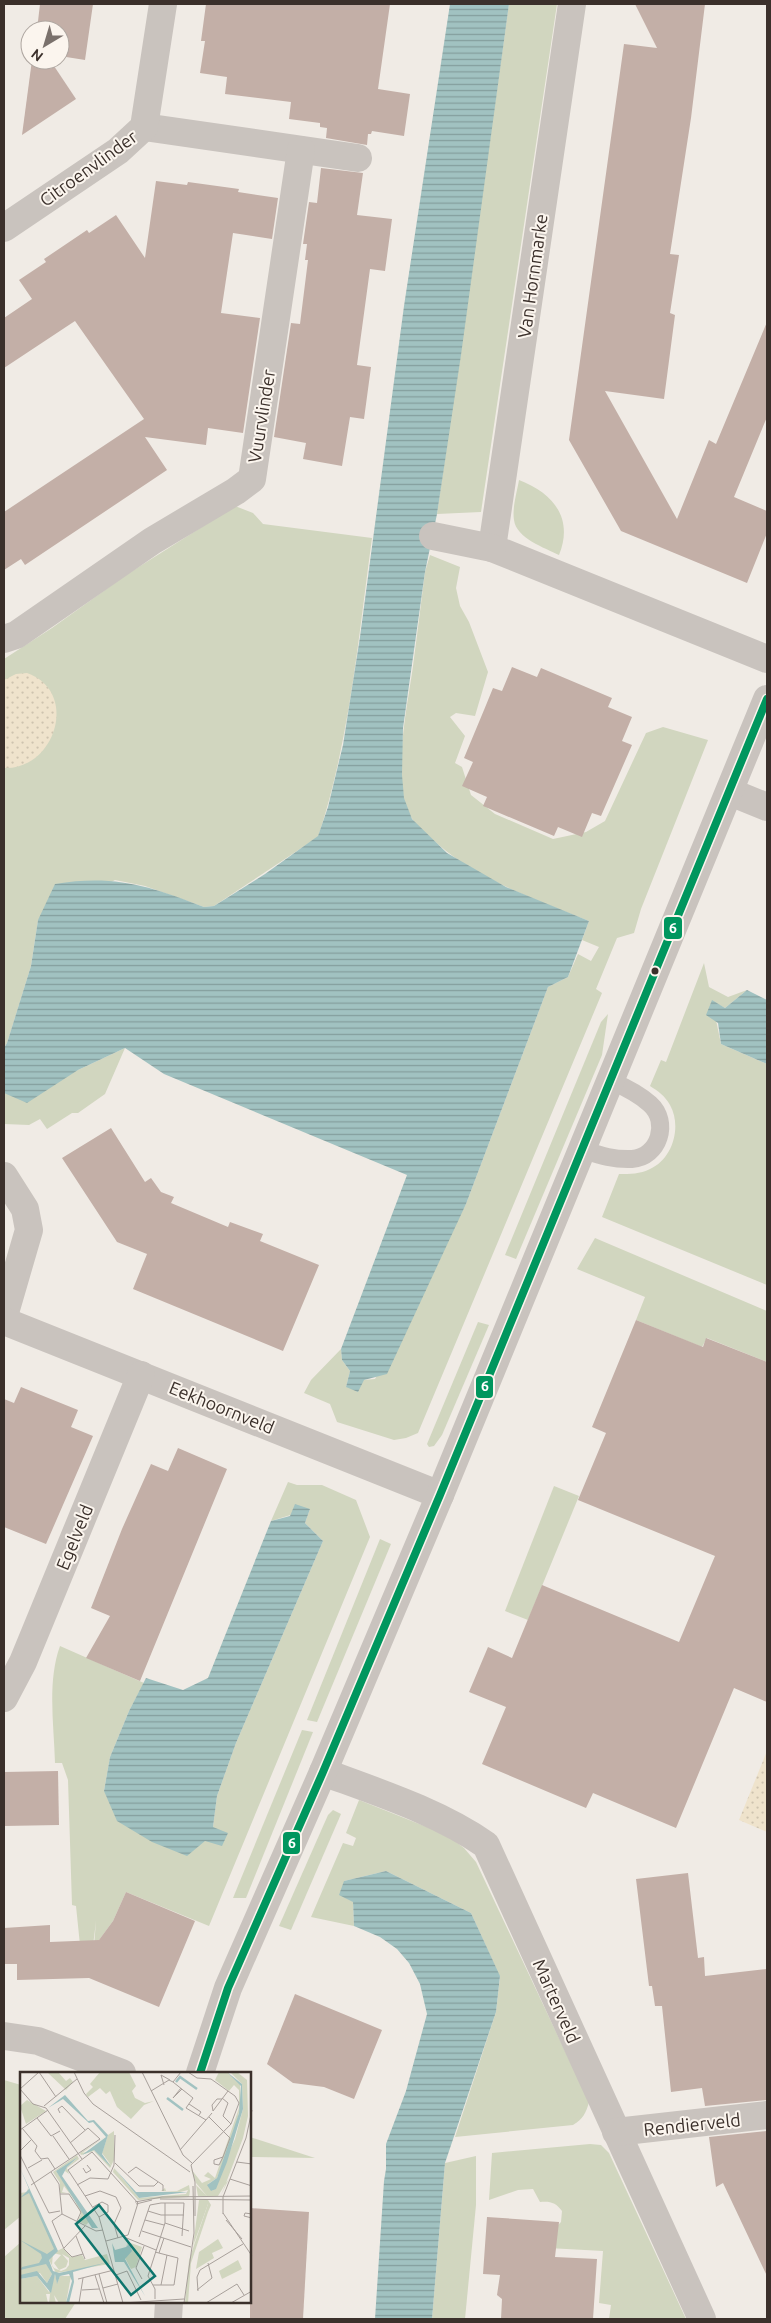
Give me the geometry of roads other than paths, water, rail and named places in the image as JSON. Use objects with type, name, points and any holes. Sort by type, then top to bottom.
[{"type":"street","name":"Citroenvlinder","points":[[4,228],[118,150],[144,127],[163,4]]},
{"type":"street","name":"Van Hornmarke","points":[[492,548],[572,4]]},
{"type":"street","points":[[144,127],[358,158]]},
{"type":"street","name":"Vuurvlinder","points":[[4,639],[16,635],[152,541],[252,479],[301,150]]},
{"type":"street","points":[[433,536],[492,548],[767,659]]},
{"type":"street","points":[[200,2072],[228,1988],[323,1772],[440,1495],[767,700]]},
{"type":"street","points":[[730,792],[767,807]]},
{"type":"street","points":[[4,1176],[25,1209],[29,1230],[4,1316]]},
{"type":"street","name":"Eekhoornveld","points":[[4,1321],[141,1374],[440,1495]]},
{"type":"street","name":"Egelveld","points":[[4,1698],[23,1662],[141,1374]]},
{"type":"street","name":"Marterveld","points":[[323,1772],[377,1792],[464,1830],[486,1845],[702,2319]]},
{"type":"street","points":[[4,2036],[38,2042],[119,2072]]},
{"type":"street","name":"Rendierveld","points":[[616,2132],[767,2115]]},
{"type":"street","points":[[168,2319],[169,2303]]},
{"type":"lane","points":[[583,1150],[609,1158],[634,1159],[644,1156],[653,1148],[659,1138],[661,1129],[656,1112],[632,1091],[611,1081]]},
{"type":"water","points":[[450,4],[509,4],[461,355],[437,514],[425,572],[403,728],[402,775],[404,798],[412,819],[447,853],[506,887],[589,921],[568,977],[548,987],[466,1204],[387,1374],[364,1380],[358,1392],[346,1387],[350,1371],[342,1360],[341,1349],[407,1175],[164,1074],[125,1048],[78,1070],[27,1103],[4,1093],[4,1048],[31,966],[38,920],[55,884],[95,880],[114,881],[167,893],[204,907],[214,906],[265,874],[318,836],[328,807],[343,745],[360,637],[404,306]]},
{"type":"water","points":[[747,990],[767,1000],[767,1064],[721,1044],[718,1023],[706,1015],[712,1000],[725,1008]]},
{"type":"water","points":[[295,1504],[310,1509],[305,1523],[323,1541],[236,1743],[217,1796],[213,1827],[228,1833],[222,1846],[205,1841],[187,1856],[152,1842],[117,1821],[104,1791],[110,1757],[129,1711],[146,1678],[183,1690],[208,1678],[271,1521],[290,1516]]},
{"type":"water","points":[[386,1871],[471,1913],[500,1976],[496,2012],[445,2163],[432,2319],[375,2319],[386,2169],[386,2144],[406,2091],[427,2014],[420,1984],[409,1963],[397,1949],[380,1937],[354,1926],[353,1902],[339,1895],[344,1881]]}]
